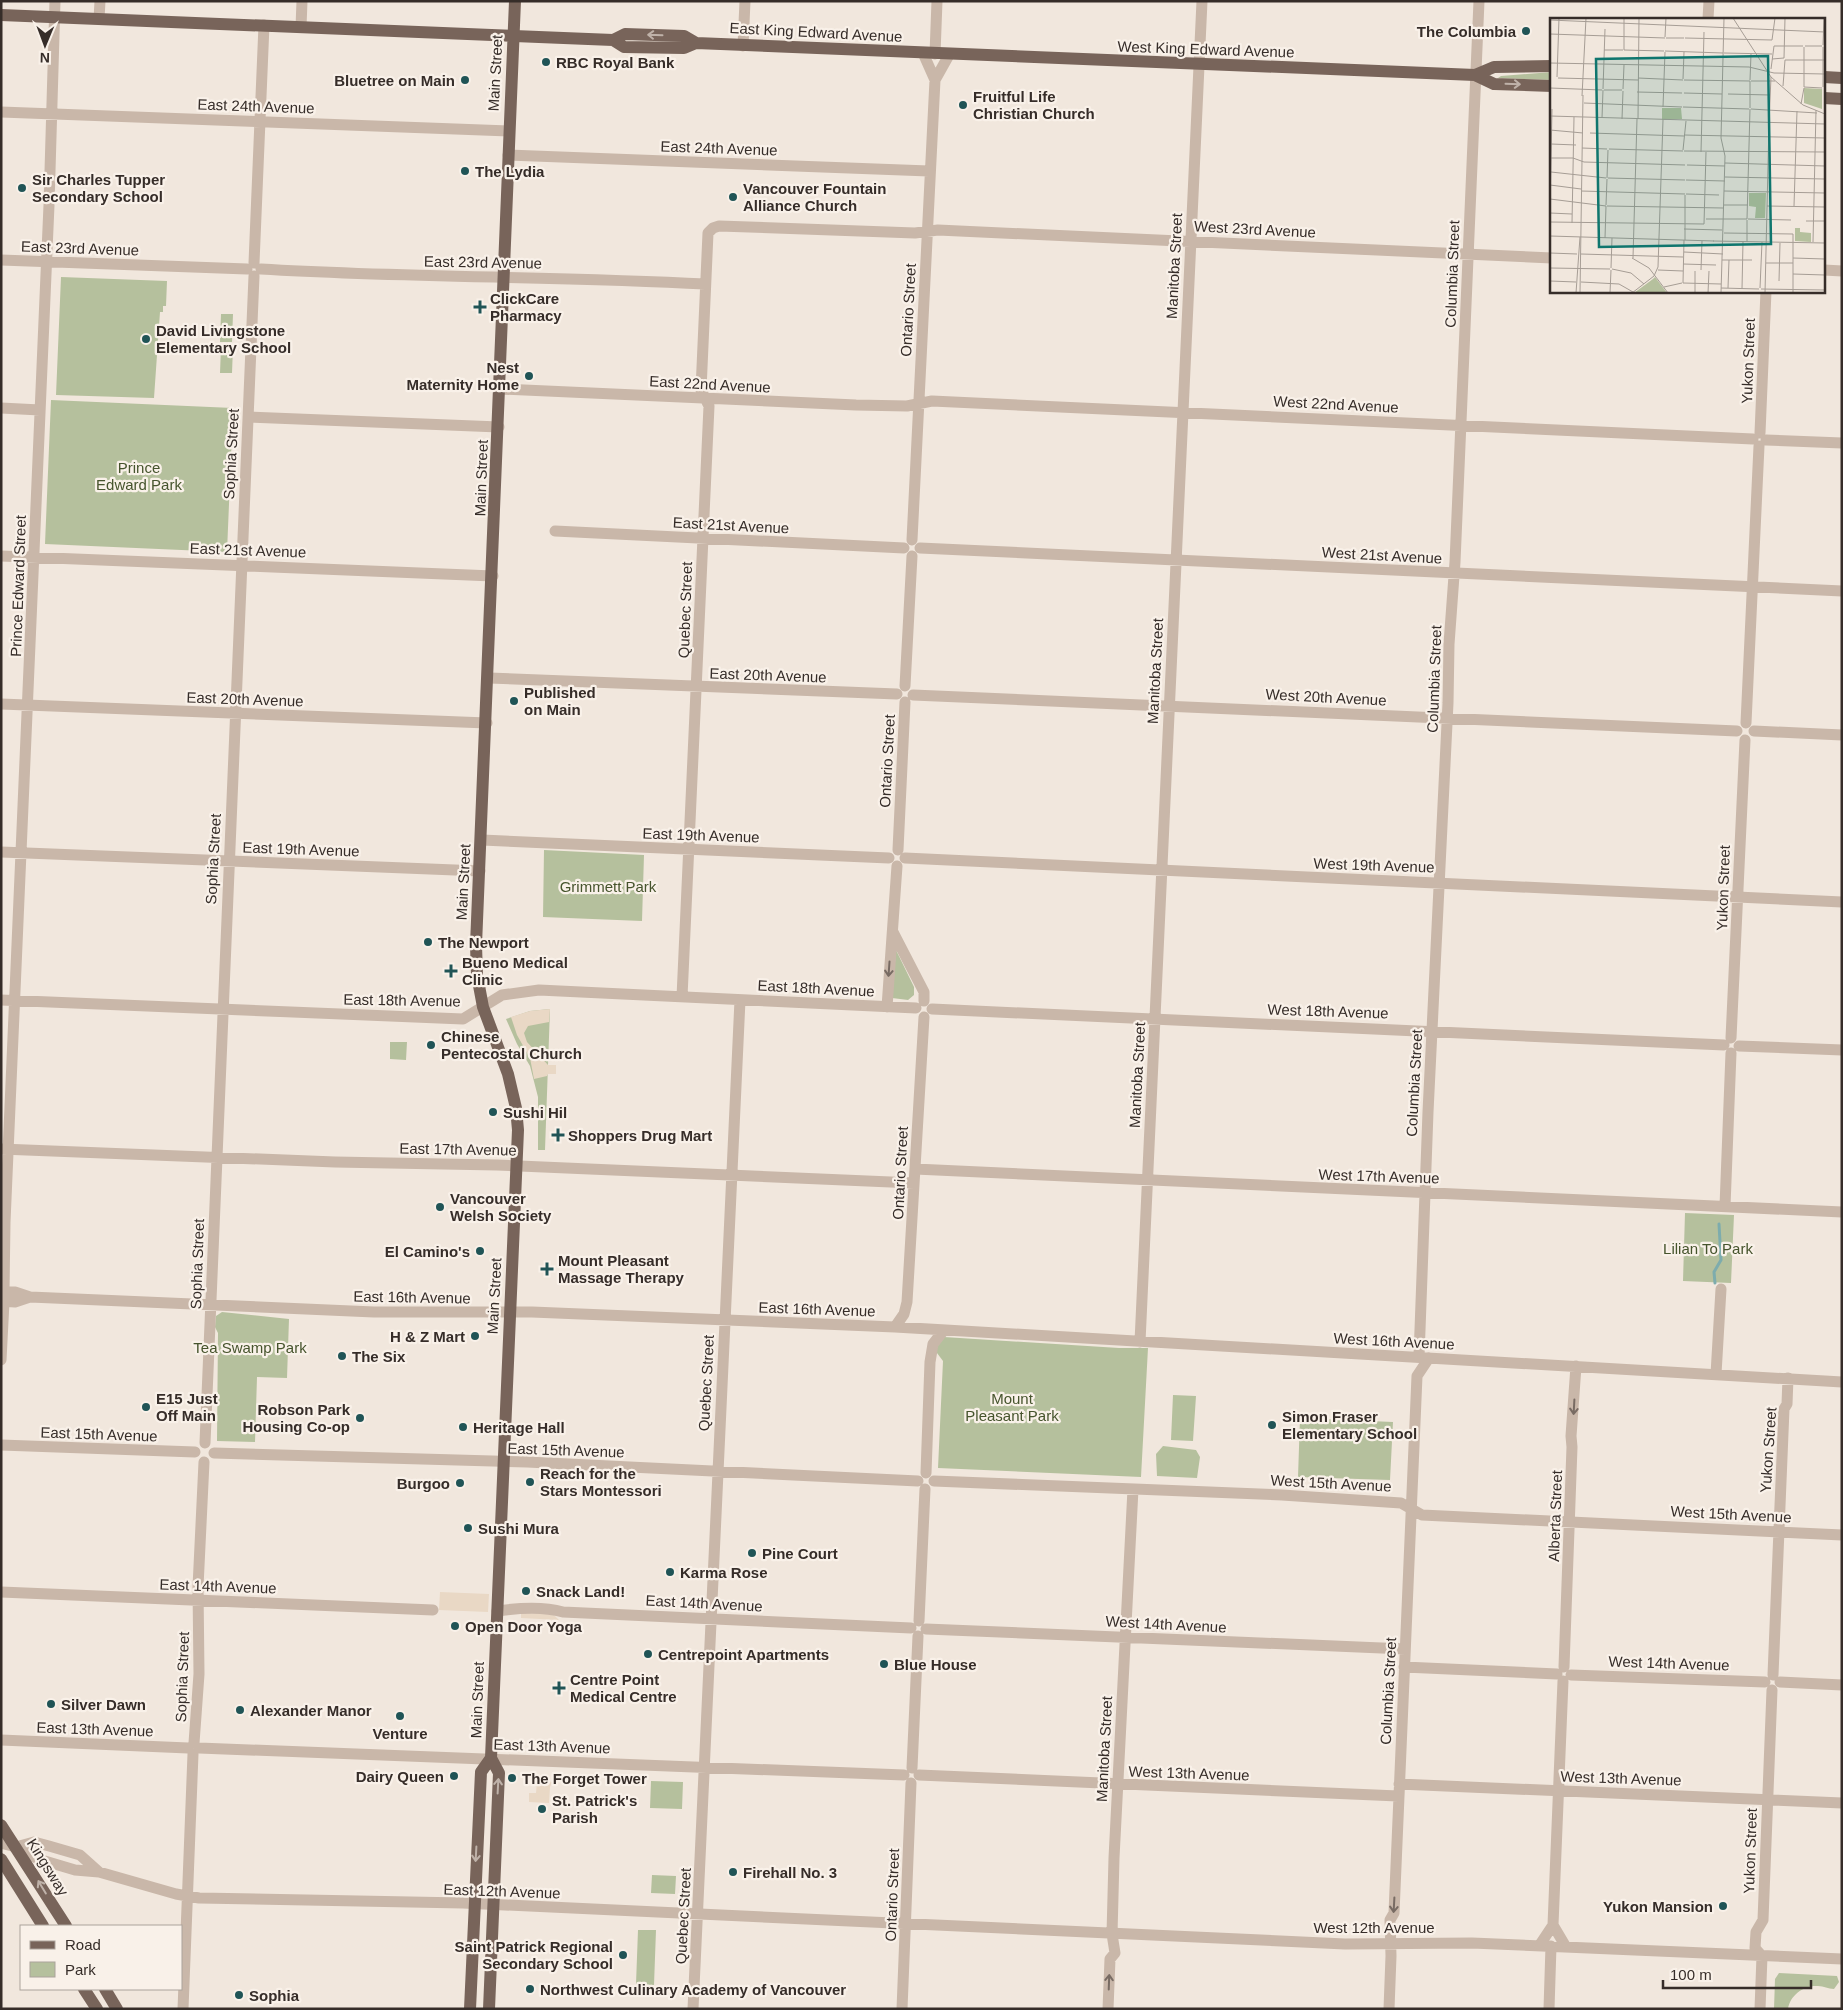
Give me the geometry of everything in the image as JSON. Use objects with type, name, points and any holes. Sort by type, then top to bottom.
[{"type":"main road","name":"Main Street","points":[[489,2009],[499,1773],[491,1758],[502,1462],[518,1130],[514,1098],[508,1074],[483,1007],[476,961],[489,678],[515,1]]},
{"type":"main road","name":"East King Edward Avenue","points":[[1,15],[613,40],[625,34],[684,36],[696,43],[929,54]]},
{"type":"main road","name":"West King Edward Avenue","points":[[929,54],[1199,66],[1475,75],[1494,68],[1550,66]]},
{"type":"main road","name":"West King Edward Avenue","points":[[1475,75],[1494,84],[1550,86]]},
{"type":"main road","points":[[1826,77],[1842,78]]},
{"type":"main road","points":[[1826,98],[1842,99]]},
{"type":"main road","name":"Main Street","points":[[470,2009],[481,1772],[491,1758]]},
{"type":"main road","name":"Kingsway","points":[[1,1825],[65,1925]]},
{"type":"main road","points":[[1,1859],[42,1925]]},
{"type":"main road","points":[[85,1990],[97,2009]]},
{"type":"main road","points":[[106,1990],[117,2009]]},
{"type":"street","name":"Prince Edward Street","points":[[1,1360],[5,1150],[22,853],[55,1]]},
{"type":"street","points":[[99,19],[100,1]]},
{"type":"street","points":[[301,26],[302,1]]},
{"type":"street","points":[[743,46],[745,1]]},
{"type":"street","name":"Ontario Street","points":[[887,1007],[890,946],[894,932],[926,232],[935,80],[929,54],[937,1]]},
{"type":"street","name":"Manitoba Street","points":[[1140,1342],[1202,1]]},
{"type":"street","name":"Columbia Street","points":[[1424,1358],[1425,1193],[1479,1]]},
{"type":"street","points":[[1708,18],[1709,1]]},
{"type":"street","name":"Sophia Street","points":[[205,1443],[264,25]]},
{"type":"street","name":"Ontario Street","points":[[935,80],[949,55]]},
{"type":"street","name":"East 24th Avenue","points":[[1,112],[509,130]]},
{"type":"street","name":"East 24th Avenue","points":[[508,155],[929,171]]},
{"type":"street","name":"Quebec Street","points":[[682,997],[709,406],[701,390],[708,233],[713,228],[719,226],[926,232]]},
{"type":"street","name":"West 23rd Avenue","points":[[926,232],[1190,240],[1550,258]]},
{"type":"street","name":"East 23rd Avenue","points":[[1,260],[706,284]]},
{"type":"street","points":[[1826,270],[1842,271]]},
{"type":"street","name":"Yukon Street","points":[[1725,1206],[1737,897],[1766,292]]},
{"type":"street","name":"East 22nd Avenue","points":[[500,389],[856,405],[907,406],[918,404]]},
{"type":"street","name":"West 22nd Avenue","points":[[918,404],[932,401],[1842,443]]},
{"type":"street","points":[[1,408],[40,410]]},
{"type":"street","points":[[248,417],[499,427]]},
{"type":"street","name":"East 21st Avenue","points":[[555,531],[912,548]]},
{"type":"street","name":"West 21st Avenue","points":[[912,548],[1842,591]]},
{"type":"street","name":"East 21st Avenue","points":[[1,556],[493,576]]},
{"type":"street","name":"East 20th Avenue","points":[[489,678],[905,694]]},
{"type":"street","name":"West 20th Avenue","points":[[905,694],[1842,736]]},
{"type":"street","name":"East 20th Avenue","points":[[1,704],[487,723]]},
{"type":"street","name":"East 19th Avenue","points":[[482,840],[897,858]]},
{"type":"street","name":"East 19th Avenue","points":[[1,852],[480,871]]},
{"type":"street","name":"West 19th Avenue","points":[[897,858],[1842,902]]},
{"type":"street","name":"Ontario Street","points":[[894,932],[924,992],[907,1302],[904,1314],[895,1328]]},
{"type":"street","name":"East 18th Avenue","points":[[1,1000],[463,1018],[502,995],[539,990],[924,1009]]},
{"type":"street","name":"Quebec Street","points":[[693,2009],[706,1768],[717,1472],[740,1000]]},
{"type":"street","name":"West 18th Avenue","points":[[924,1009],[1842,1050]]},
{"type":"street","name":"East 17th Avenue","points":[[5,1150],[517,1166],[914,1183]]},
{"type":"street","name":"West 17th Avenue","points":[[915,1169],[1842,1212]]},
{"type":"street","points":[[1716,1374],[1721,1289]]},
{"type":"street","name":"East 16th Avenue","points":[[3,1296],[15,1302],[30,1297],[374,1312],[509,1312],[944,1330]]},
{"type":"street","name":"Ontario Street","points":[[902,2009],[930,1362],[934,1344],[944,1330]]},
{"type":"street","name":"West 16th Avenue","points":[[944,1330],[1842,1382]]},
{"type":"street","points":[[1407,1356],[1417,1373]]},
{"type":"street","points":[[1417,1373],[1424,1358]]},
{"type":"street","name":"Alberta Street","points":[[1553,1925],[1570,1522],[1571,1436],[1576,1366]]},
{"type":"street","name":"Columbia Street","points":[[1389,2009],[1390,1920],[1394,1913],[1417,1373]]},
{"type":"street","name":"Yukon Street","points":[[1760,2009],[1762,1956],[1755,1948],[1756,1932],[1763,1920],[1778,1532],[1788,1378]]},
{"type":"street","points":[[205,1443],[212,1448],[214,1453],[212,1458],[204,1462],[198,1460],[195,1452],[199,1445],[205,1443]]},
{"type":"street","name":"East 15th Avenue","points":[[1,1446],[195,1452]]},
{"type":"street","name":"East 15th Avenue","points":[[214,1453],[502,1462],[925,1481]]},
{"type":"street","name":"Sophia Street","points":[[183,2009],[199,1674],[198,1600],[204,1462]]},
{"type":"street","name":"West 15th Avenue","points":[[925,1481],[1397,1502],[1411,1507],[1422,1515],[1842,1534]]},
{"type":"street","name":"Manitoba Street","points":[[1108,2007],[1110,1959],[1115,1953],[1112,1934],[1117,1785],[1133,1489]]},
{"type":"street","name":"East 14th Avenue","points":[[1,1592],[433,1610]]},
{"type":"street","name":"East 14th Avenue","points":[[497,1611],[521,1608],[918,1628]]},
{"type":"street","name":"West 14th Avenue","points":[[918,1628],[1405,1649]]},
{"type":"street","name":"West 14th Avenue","points":[[1404,1666],[1842,1685]]},
{"type":"street","name":"East 13th Avenue","points":[[1,1740],[423,1758],[491,1758],[912,1775]]},
{"type":"street","name":"West 13th Avenue","points":[[912,1775],[1398,1796]]},
{"type":"street","name":"West 13th Avenue","points":[[1399,1784],[1842,1802]]},
{"type":"street","name":"East 12th Avenue","points":[[1,1843],[16,1848],[34,1842],[80,1855],[99,1872],[187,1896],[232,1900],[474,1904],[906,1924]]},
{"type":"street","name":"West 12th Avenue","points":[[906,1924],[1345,1944],[1472,1943],[1842,1959]]},
{"type":"street","points":[[1549,2009],[1545,1946],[1553,1925]]},
{"type":"street","points":[[1553,1925],[1566,1947]]},
{"type":"green space","points":[[1550,72],[1550,80],[1498,78],[1501,76]]},
{"type":"green space","points":[[61,277],[167,281],[166,306],[163,306],[163,312],[160,312],[154,398],[56,395]]},
{"type":"green space","points":[[221,314],[233,314],[232,342],[220,342]]},
{"type":"green space","points":[[221,347],[233,347],[232,373],[220,373]]},
{"type":"green space","name":"Prince Edward Park","points":[[51,400],[233,408],[227,552],[45,544]]},
{"type":"green space","name":"Grimmett Park","points":[[544,850],[644,855],[642,921],[543,917]]},
{"type":"green space","points":[[896,950],[914,987],[914,995],[908,1000],[892,998]]},
{"type":"green space","points":[[550,1009],[545,1150],[538,1150],[538,1097],[530,1066],[517,1044],[506,1019],[530,1011]]},
{"type":"green space","points":[[390,1042],[407,1042],[406,1060],[390,1059]]},
{"type":"green space","name":"Lilian To Park","points":[[1685,1213],[1734,1215],[1731,1283],[1683,1281]]},
{"type":"green space","name":"Tea Swamp Park","points":[[222,1312],[289,1319],[287,1378],[257,1377],[255,1442],[217,1441],[218,1333],[215,1327],[216,1316]]},
{"type":"green space","name":"Mount Pleasant Park","points":[[944,1337],[1119,1348],[1148,1348],[1141,1477],[938,1468],[943,1361],[937,1353],[937,1343]]},
{"type":"green space","points":[[1173,1395],[1196,1396],[1193,1441],[1171,1440]]},
{"type":"green space","points":[[1300,1418],[1393,1422],[1390,1480],[1298,1477]]},
{"type":"green space","points":[[1163,1446],[1196,1450],[1200,1457],[1197,1478],[1157,1476],[1156,1454]]},
{"type":"green space","points":[[651,1781],[683,1782],[682,1809],[650,1808]]},
{"type":"green space","points":[[652,1875],[676,1876],[675,1894],[651,1893]]},
{"type":"green space","points":[[638,1930],[656,1930],[654,1985],[636,1984]]},
{"type":"green space","points":[[1779,1973],[1837,1976],[1839,1982],[1834,1989],[1813,1986],[1803,1989],[1792,1999],[1788,2009],[1774,2009],[1775,1979]]},
{"type":"shaded area","points":[[550,1009],[549,1022],[528,1026],[524,1033],[527,1042],[548,1065],[556,1065],[556,1074],[548,1074],[547,1076],[534,1079],[530,1058],[517,1035],[511,1017],[530,1011]]},
{"type":"shaded area","points":[[440,1592],[489,1594],[488,1612],[439,1610]]},
{"type":"shaded area","points":[[521,1613],[553,1614],[559,1620],[521,1618]]},
{"type":"shaded area","points":[[542,1780],[552,1782],[549,1803],[529,1802],[529,1793],[536,1793],[537,1782]]},
{"type":"waterway","points":[[1715,1283],[1714,1272],[1721,1260],[1719,1224]]},
{"type":"place","name":"The Columbia","points":[[1526,31]]},
{"type":"place","name":"RBC Royal Bank","points":[[546,62]]},
{"type":"place","name":"Bluetree on Main","points":[[465,80]]},
{"type":"place","name":"Fruitful Life Christian Church","points":[[963,105]]},
{"type":"place","name":"The Lydia","points":[[465,171]]},
{"type":"place","name":"Sir Charles Tupper Secondary School","points":[[22,188]]},
{"type":"place","name":"Vancouver Fountain Alliance Church","points":[[733,197]]},
{"type":"place","name":"ClickCare Pharmacy","points":[[480,307]]},
{"type":"place","name":"David Livingstone Elementary School","points":[[146,339]]},
{"type":"place","name":"Nest Maternity Home","points":[[529,376]]},
{"type":"place","name":"Published on Main","points":[[514,701]]},
{"type":"place","name":"The Newport","points":[[428,942]]},
{"type":"place","name":"Bueno Medical Clinic","points":[[451,971]]},
{"type":"place","name":"Chinese Pentecostal Church","points":[[431,1045]]},
{"type":"place","name":"Sushi Hil","points":[[493,1112]]},
{"type":"place","name":"Shoppers Drug Mart","points":[[558,1135]]},
{"type":"place","name":"Vancouver Welsh Society","points":[[440,1207]]},
{"type":"place","name":"El Camino's","points":[[480,1251]]},
{"type":"place","name":"Mount Pleasant Massage Therapy","points":[[547,1269]]},
{"type":"place","name":"H & Z Mart","points":[[475,1336]]},
{"type":"place","name":"The Six","points":[[342,1356]]},
{"type":"place","name":"E15 Just Off Main","points":[[146,1407]]},
{"type":"place","name":"Robson Park Housing Co-op","points":[[360,1418]]},
{"type":"place","name":"Simon Fraser Elementary School","points":[[1272,1425]]},
{"type":"place","name":"Heritage Hall","points":[[463,1427]]},
{"type":"place","name":"Reach for the Stars Montessori","points":[[530,1482]]},
{"type":"place","name":"Burgoo","points":[[460,1483]]},
{"type":"place","name":"Sushi Mura","points":[[468,1528]]},
{"type":"place","name":"Pine Court","points":[[752,1553]]},
{"type":"place","name":"Karma Rose","points":[[670,1572]]},
{"type":"place","name":"Snack Land!","points":[[526,1591]]},
{"type":"place","name":"Open Door Yoga","points":[[455,1626]]},
{"type":"place","name":"Centrepoint Apartments","points":[[648,1654]]},
{"type":"place","name":"Blue House","points":[[884,1664]]},
{"type":"place","name":"Centre Point Medical Centre","points":[[559,1688]]},
{"type":"place","name":"Silver Dawn","points":[[51,1704]]},
{"type":"place","name":"Alexander Manor","points":[[240,1710]]},
{"type":"place","name":"Venture","points":[[400,1716]]},
{"type":"place","name":"Dairy Queen","points":[[454,1776]]},
{"type":"place","name":"The Forget Tower","points":[[512,1778]]},
{"type":"place","name":"St. Patrick's Parish","points":[[542,1809]]},
{"type":"place","name":"Firehall No. 3","points":[[733,1872]]},
{"type":"place","name":"Yukon Mansion","points":[[1723,1906]]},
{"type":"place","name":"Saint Patrick Regional Secondary School","points":[[623,1955]]},
{"type":"place","name":"Northwest Culinary Academy of Vancouver","points":[[530,1989]]},
{"type":"place","name":"Sophia","points":[[239,1995]]}]
